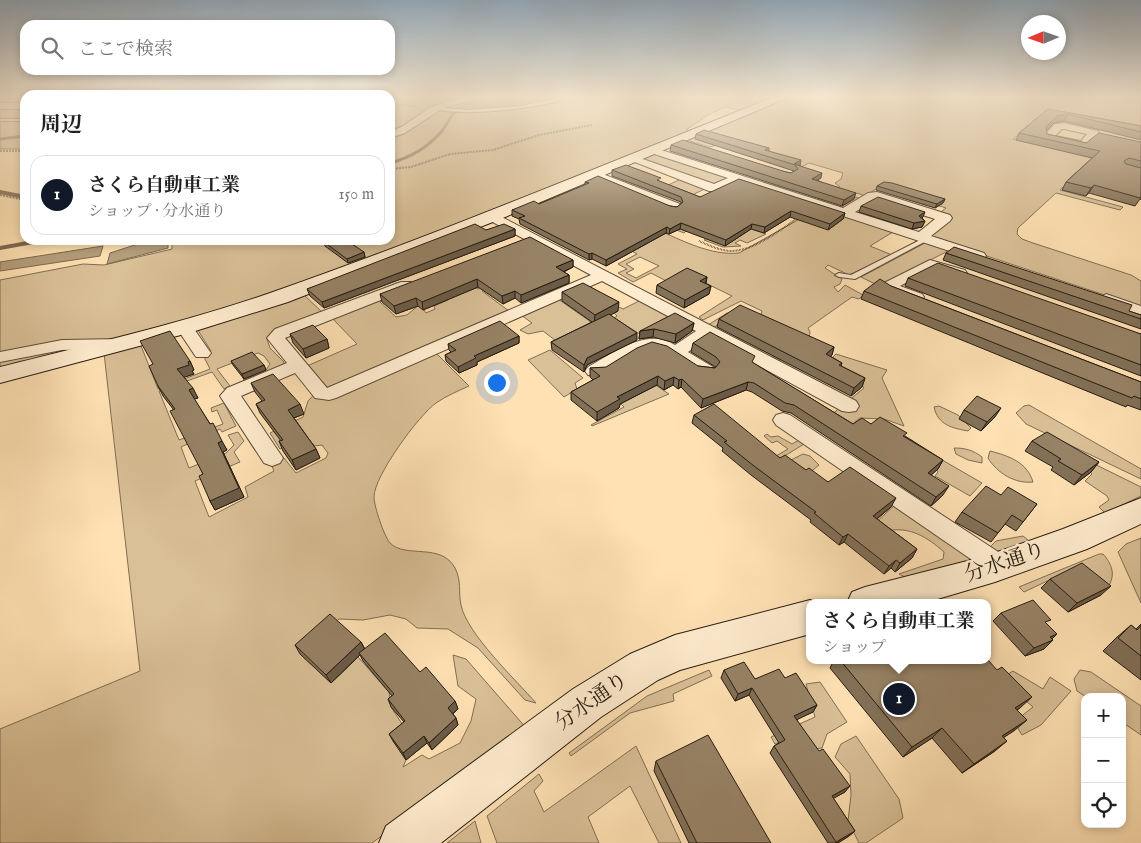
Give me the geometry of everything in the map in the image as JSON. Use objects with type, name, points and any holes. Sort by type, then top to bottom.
[{"type":"street","points":[[0,375],[184,327],[280,297],[492,216],[633,159],[655,151],[690,143],[701,137]]},
{"type":"street","points":[[655,151],[990,260]]},
{"type":"street","points":[[633,159],[713,188],[718,188],[738,178]]},
{"type":"street","points":[[595,175],[675,207]]},
{"type":"street","points":[[845,212],[872,196],[877,196],[945,218],[924,238]]},
{"type":"street","points":[[492,216],[849,406]]},
{"type":"street","points":[[513,244],[531,237]]},
{"type":"street","points":[[930,303],[894,289],[891,285],[930,264],[974,278]]},
{"type":"street","points":[[420,280],[281,333],[276,338],[322,394],[329,394],[603,275]]},
{"type":"street","points":[[1090,294],[1141,310]]},
{"type":"street","points":[[184,327],[202,352]]},
{"type":"street","points":[[676,352],[708,330]]},
{"type":"street","points":[[0,356],[62,345],[122,344]]},
{"type":"street","points":[[594,371],[645,344],[662,344],[707,371]]},
{"type":"street","points":[[272,458],[230,396],[234,392],[298,365]]},
{"type":"street","points":[[783,420],[1000,566]]},
{"type":"street","name":"分水通り","points":[[880,599],[1000,566],[1074,539],[1141,510]]},
{"type":"street","name":"分水通り","points":[[403,843],[588,703],[644,667],[675,653],[806,618]]},
{"type":"lane","points":[[839,275],[852,277],[857,275],[924,238]]},
{"type":"path","points":[[395,168],[410,167],[450,154],[493,150],[531,137]]},
{"type":"path","points":[[0,151],[20,151]]},
{"type":"path","points":[[0,195],[20,199]]},
{"type":"path","points":[[700,241],[718,248],[736,250],[757,241],[820,204]]},
{"type":"shaded area","points":[[0,137],[20,137],[20,149],[0,149]]},
{"type":"shaded area","points":[[395,137],[680,137],[575,186],[654,221],[656,229],[696,246],[718,252],[739,253],[821,207],[893,232],[870,246],[892,255],[849,275],[828,265],[825,268],[842,279],[840,284],[834,287],[838,292],[845,285],[863,295],[859,299],[852,297],[808,328],[810,332],[809,339],[776,363],[771,359],[788,341],[728,318],[713,328],[708,325],[727,313],[752,321],[762,311],[741,301],[703,320],[699,317],[732,296],[687,274],[668,282],[651,273],[633,282],[618,273],[627,269],[618,264],[637,254],[626,248],[516,209],[279,294],[0,371],[0,280],[83,264],[104,265],[172,249],[172,245],[395,245]],"holes":[[[640,257],[659,266],[636,278],[626,273],[634,269],[626,264]]]},
{"type":"shaded area","points":[[693,137],[1015,137],[1013,139],[1033,144],[1040,138],[1048,141],[1043,146],[1116,163],[1073,177],[1060,190],[1123,207],[1120,210],[1056,193],[1018,228],[1017,234],[1022,239],[1033,243],[1131,275],[1141,281],[1141,307],[935,239],[932,235],[942,211],[946,208],[918,199],[884,184],[865,196],[857,193],[851,197],[836,193],[822,201],[840,207],[856,197],[861,199],[845,209],[816,201],[840,187],[835,183],[841,179],[843,173],[809,163],[794,171],[800,165],[724,143],[710,147],[690,141],[689,139]]},
{"type":"shaded area","points":[[653,154],[730,179],[713,185],[642,159]]},
{"type":"shaded area","points":[[681,179],[707,188],[692,195],[666,186]]},
{"type":"shaded area","points":[[716,216],[766,234],[747,243],[740,240],[735,243],[741,246],[723,247],[704,240],[709,236],[686,231],[684,233],[674,229]]},
{"type":"shaded area","points":[[925,243],[950,250],[879,286],[861,277]]},
{"type":"shaded area","points":[[135,245],[168,245],[168,248],[107,264],[110,253]]},
{"type":"shaded area","points":[[103,246],[100,256],[0,271],[0,262]]},
{"type":"shaded area","points":[[455,271],[478,289],[520,274],[482,291],[509,311],[436,353],[469,386],[436,403],[409,432],[381,475],[376,487],[374,501],[382,528],[390,543],[397,548],[441,555],[449,560],[457,573],[461,605],[472,629],[493,656],[536,703],[525,700],[478,648],[448,629],[417,628],[406,619],[390,615],[363,620],[339,619],[300,654],[331,683],[358,657],[389,692],[391,707],[406,730],[393,741],[406,760],[403,767],[422,755],[429,759],[460,743],[471,721],[476,699],[458,686],[453,655],[466,659],[527,729],[372,843],[0,843],[0,729],[140,671],[104,353],[140,343],[158,389],[210,369],[204,357],[207,356],[206,353],[211,351],[196,327],[302,293],[323,313],[271,334],[267,339],[270,348],[284,362],[284,366],[244,382],[243,377],[266,370],[270,364],[264,356],[258,353],[217,369],[230,386],[224,389],[212,372],[159,391],[179,440],[223,424],[217,410],[212,412],[211,408],[224,403],[236,426],[222,432],[220,429],[181,447],[189,468],[226,453],[234,445],[228,435],[238,432],[244,441],[234,452],[240,462],[195,481],[209,517],[248,497],[245,487],[274,471],[271,464],[284,458],[296,473],[326,458],[328,453],[322,445],[315,446],[306,437],[280,449],[270,433],[303,417],[308,401],[322,386],[307,366],[357,344],[332,318],[399,292],[400,294],[380,302],[396,317],[407,315],[420,304],[426,313],[435,309],[434,306],[448,300]]},
{"type":"shaded area","points":[[558,299],[598,327],[560,344],[543,331],[528,334],[520,330],[532,323],[521,315]]},
{"type":"shaded area","points":[[643,299],[694,328],[697,332],[675,346],[671,346],[651,335],[643,336],[614,318],[617,316],[609,308],[615,305],[623,309]]},
{"type":"shaded area","points":[[550,350],[583,378],[575,383],[577,389],[564,397],[528,360]]},
{"type":"shaded area","points":[[836,354],[887,370],[882,378],[904,426],[884,419],[860,418],[850,426],[831,415],[864,388],[859,381],[828,362]]},
{"type":"shaded area","points":[[624,364],[669,394],[592,426],[624,407],[595,378]]},
{"type":"shaded area","points":[[1029,405],[1141,469],[1141,479],[1026,424],[1016,413],[1024,406]]},
{"type":"shaded area","points":[[939,406],[958,415],[971,428],[968,431],[946,425],[936,413],[934,407]]},
{"type":"shaded area","points":[[767,434],[771,437],[778,436],[792,444],[799,440],[804,444],[775,462],[771,459],[788,449],[777,441],[772,443],[764,436]]},
{"type":"shaded area","points":[[954,448],[965,449],[975,453],[982,457],[982,463],[968,460],[956,454]]},
{"type":"shaded area","points":[[990,451],[1004,455],[1022,465],[1033,482],[1020,481],[1001,473],[988,458]]},
{"type":"shaded area","points":[[930,453],[982,483],[970,496],[935,476],[938,472]]},
{"type":"shaded area","points":[[803,454],[810,456],[819,465],[808,474],[791,460]]},
{"type":"shaded area","points":[[1078,456],[1141,487],[1141,496],[1105,513],[1099,507],[1109,500],[1107,496],[1085,481],[1092,474]]},
{"type":"shaded area","points":[[896,504],[969,551],[970,562],[905,577],[899,574],[943,559],[944,552],[925,537],[918,534],[903,530],[886,531],[874,524]]},
{"type":"shaded area","points":[[1023,536],[1033,544],[999,556],[987,550],[996,541]]},
{"type":"shaded area","points":[[1141,538],[1141,603],[1118,552],[1126,544]]},
{"type":"shaded area","points":[[1103,554],[1111,566],[1112,578],[1108,587],[1075,568],[1024,592],[1019,587]]},
{"type":"shaded area","points":[[709,670],[712,676],[673,694],[674,701],[630,713],[571,756],[569,753],[647,696]]},
{"type":"shaded area","points":[[1080,670],[1091,672],[1122,693],[1081,694],[1077,691],[1074,679]]},
{"type":"shaded area","points":[[1013,671],[1043,689],[1050,677],[1071,691],[1041,725],[1022,735],[1014,722],[1033,707],[1006,684],[1005,676]]},
{"type":"shaded area","points":[[820,682],[847,722],[827,734],[822,748],[814,749],[802,732],[775,744],[771,737],[815,717],[806,684]]},
{"type":"shaded area","points":[[1126,696],[1141,706],[1141,735],[1126,725]]},
{"type":"shaded area","points":[[856,736],[899,799],[903,818],[866,843],[859,843],[848,821],[851,795],[850,774],[835,757],[841,744]]},
{"type":"shaded area","points":[[636,746],[681,843],[659,843],[630,786],[588,817],[599,843],[497,843],[487,816],[539,774],[543,781],[534,791],[544,812]]},
{"type":"shaded area","points":[[475,821],[481,843],[447,843]]},
{"type":"building","points":[[707,137],[731,137],[769,148],[765,150],[801,160],[794,164],[822,173],[812,179],[856,193],[844,200],[671,145],[683,140],[791,173],[798,169],[795,165]]},
{"type":"building","points":[[1039,137],[1061,137],[1086,143],[1093,137],[1119,137],[1141,142],[1141,161],[1129,158],[1124,161],[1126,164],[1141,168],[1140,198],[1094,185],[1091,188],[1066,182],[1100,151]]},
{"type":"building","points":[[626,165],[661,178],[657,180],[700,197],[739,179],[845,213],[830,224],[791,211],[765,227],[752,224],[726,240],[681,223],[670,229],[667,227],[606,260],[592,253],[589,254],[519,218],[525,216],[512,210],[534,201],[539,204],[589,183],[585,182],[598,176],[670,206],[677,207],[683,202],[681,197],[612,170]]},
{"type":"building","points":[[884,182],[945,199],[937,204],[877,186]]},
{"type":"building","points":[[878,197],[925,212],[919,216],[925,221],[914,223],[861,206]]},
{"type":"building","points":[[475,224],[486,230],[504,224],[515,229],[322,302],[307,289]]},
{"type":"building","points":[[530,237],[573,260],[556,267],[569,275],[521,295],[515,291],[502,296],[477,279],[422,302],[416,298],[394,306],[380,294]]},
{"type":"building","points":[[328,245],[354,245],[364,252],[347,259]]},
{"type":"building","points":[[954,247],[1132,305],[1129,311],[1141,315],[1141,319],[946,253]]},
{"type":"building","points":[[938,263],[1141,334],[1141,365],[908,278]]},
{"type":"building","points":[[687,268],[707,277],[700,281],[711,286],[685,300],[657,285]]},
{"type":"building","points":[[880,279],[891,286],[1141,382],[1141,399],[1134,396],[1132,398],[864,291]]},
{"type":"building","points":[[583,283],[619,302],[595,315],[562,292]]},
{"type":"building","points":[[740,305],[834,347],[826,354],[842,363],[839,365],[865,378],[854,388],[719,319]]},
{"type":"building","points":[[675,313],[694,323],[676,334],[654,329],[640,331]]},
{"type":"building","points":[[609,314],[637,333],[587,358],[584,365],[551,342]]},
{"type":"building","points":[[500,321],[519,336],[474,356],[476,358],[458,367],[445,355],[456,350],[448,344]]},
{"type":"building","points":[[313,325],[327,339],[303,349],[290,334]]},
{"type":"building","points":[[170,331],[190,361],[188,362],[189,365],[177,369],[193,388],[189,390],[210,424],[213,423],[222,441],[218,443],[239,488],[210,501],[199,476],[203,474],[170,411],[175,409],[158,386],[149,366],[153,364],[140,341]]},
{"type":"building","points":[[710,332],[755,356],[752,362],[853,424],[862,418],[871,424],[880,417],[907,433],[903,436],[943,460],[928,473],[949,486],[936,497],[794,405],[785,403],[754,383],[748,382],[703,399],[682,379],[679,380],[674,377],[665,381],[658,376],[617,397],[620,399],[597,412],[571,392],[600,376],[590,368],[606,367],[637,348],[652,342],[667,346],[698,366],[715,368],[720,362],[716,357],[693,343]]},
{"type":"building","points":[[252,352],[264,365],[242,374],[231,361]]},
{"type":"building","points":[[273,374],[300,404],[288,410],[316,449],[292,460],[279,441],[283,440],[256,404],[265,400],[251,383]]},
{"type":"building","points":[[977,396],[1001,408],[987,422],[964,410]]},
{"type":"building","points":[[714,404],[780,458],[785,455],[806,470],[809,468],[828,482],[850,467],[896,498],[873,516],[917,549],[900,563],[896,560],[889,566],[848,534],[843,537],[814,513],[816,512],[754,466],[724,442],[727,441],[694,415]]},
{"type":"building","points":[[1047,432],[1099,462],[1082,475],[1058,461],[1061,459],[1032,441]]},
{"type":"building","points":[[986,486],[1001,495],[1008,487],[1037,504],[1023,522],[1012,515],[998,533],[962,512]]},
{"type":"building","points":[[1082,563],[1111,586],[1077,603],[1050,579]]},
{"type":"building","points":[[1033,600],[1051,620],[1045,622],[1057,634],[1050,637],[1053,640],[1034,648],[1001,613]]},
{"type":"building","points":[[330,614],[361,642],[326,675],[295,645]]},
{"type":"building","points":[[1131,625],[1137,630],[1141,626],[1141,656],[1118,638]]},
{"type":"building","points":[[385,633],[420,672],[426,667],[455,701],[448,708],[456,718],[429,743],[424,736],[403,753],[389,734],[405,721],[388,699],[394,694],[359,653]]},
{"type":"building","points":[[744,662],[755,679],[779,669],[785,678],[796,673],[817,705],[794,716],[819,751],[823,749],[850,786],[832,796],[855,831],[836,842],[774,746],[785,740],[752,688],[738,694],[724,670]]},
{"type":"building","points":[[991,663],[997,670],[1002,667],[1032,697],[1015,708],[1027,720],[1002,736],[1007,741],[974,764],[942,728],[912,747],[843,664]]},
{"type":"building","points":[[708,735],[771,843],[697,843],[656,761]]},
{"type":"waterway","points":[[0,139],[14,137]]},
{"type":"waterway","points":[[395,161],[411,155],[435,137]]},
{"type":"waterway","points":[[0,192],[20,196]]},
{"type":"waterway","points":[[0,248],[20,244]]},
{"type":"place","name":"さくら自動車工業","points":[[899,699]]}]
